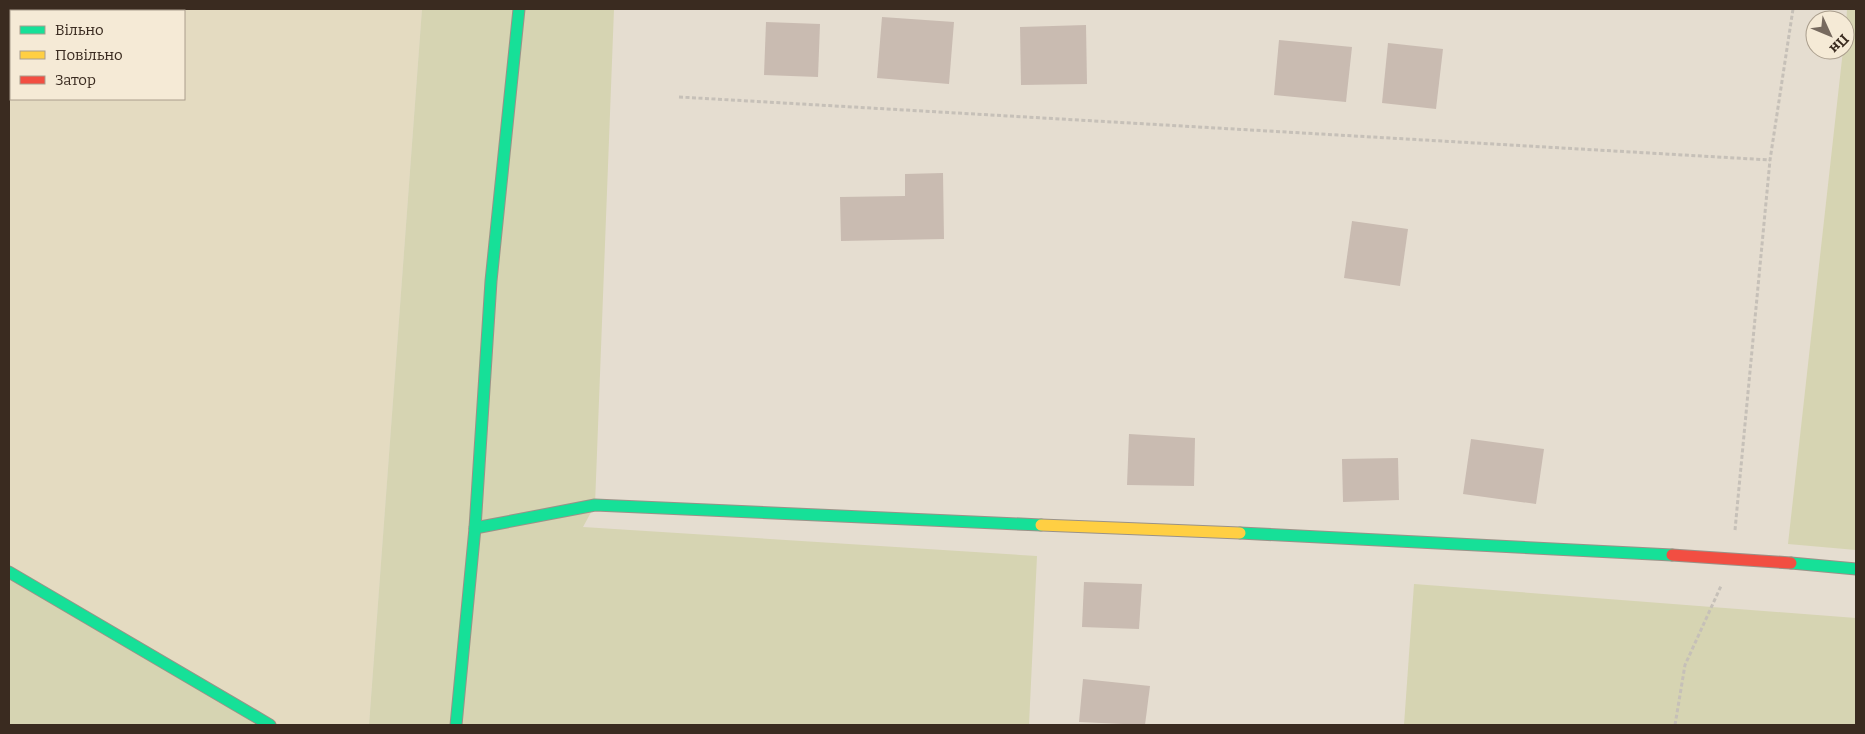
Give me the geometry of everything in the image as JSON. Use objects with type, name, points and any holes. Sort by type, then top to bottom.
[{"type":"street","points":[[456,725],[475,528],[491,281],[519,9]]},
{"type":"street","points":[[475,528],[595,505],[1358,538],[1732,558],[1856,569]]},
{"type":"street","points":[[9,572],[270,725]]},
{"type":"path","points":[[1675,725],[1685,665],[1732,558],[1770,160],[1793,9]]},
{"type":"path","points":[[679,97],[1770,160]]},
{"type":"shaded area","points":[[9,9],[422,9],[369,725],[270,725],[9,572]]},
{"type":"shaded area","points":[[422,9],[614,9],[595,505],[583,527],[1037,556],[1029,725],[369,725]]},
{"type":"shaded area","points":[[1856,9],[1856,550],[1788,544],[1842,60],[1855,60],[1855,10],[1847,10]]},
{"type":"shaded area","points":[[9,572],[270,725],[9,725]]},
{"type":"shaded area","points":[[1414,584],[1856,618],[1856,725],[1404,725]]},
{"type":"building","points":[[882,17],[954,22],[949,84],[877,78]]},
{"type":"building","points":[[766,22],[820,24],[818,77],[764,75]]},
{"type":"building","points":[[1086,25],[1087,84],[1021,85],[1020,27]]},
{"type":"building","points":[[1279,40],[1352,47],[1346,102],[1274,95]]},
{"type":"building","points":[[1388,43],[1443,49],[1436,109],[1382,103]]},
{"type":"building","points":[[943,173],[944,239],[841,241],[840,197],[905,196],[905,174]]},
{"type":"building","points":[[1352,221],[1408,229],[1400,286],[1344,278]]},
{"type":"building","points":[[1129,434],[1195,438],[1194,486],[1127,485]]},
{"type":"building","points":[[1471,439],[1544,449],[1536,504],[1463,494]]},
{"type":"building","points":[[1398,458],[1399,500],[1343,502],[1342,459]]},
{"type":"building","points":[[1084,582],[1142,584],[1139,629],[1082,627]]},
{"type":"building","points":[[1083,679],[1150,686],[1145,725],[1079,722]]},
{"type":"traffic: fast","points":[[456,725],[475,528],[491,281],[519,9]]},
{"type":"traffic: fast","points":[[475,528],[595,505],[1041,525]]},
{"type":"traffic: fast","points":[[1240,533],[1672,555]]},
{"type":"traffic: fast","points":[[1791,563],[1856,569]]},
{"type":"traffic: fast","points":[[9,572],[270,725]]},
{"type":"traffic: slow","points":[[1041,525],[1240,533]]},
{"type":"traffic: jam","points":[[1672,555],[1791,563]]}]
